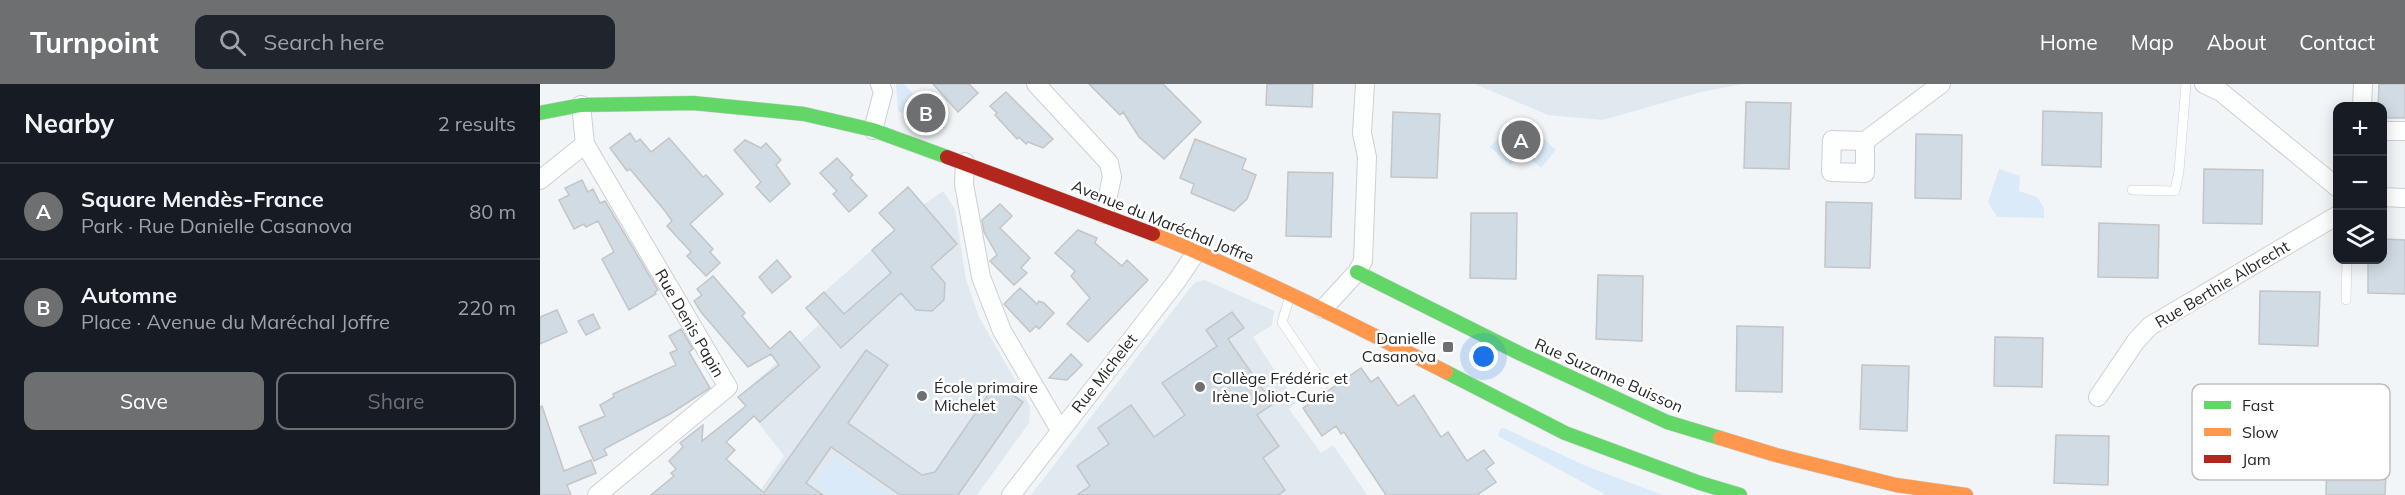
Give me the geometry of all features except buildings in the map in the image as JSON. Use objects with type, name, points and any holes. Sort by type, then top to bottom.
[{"type":"main road","name":"Avenue du Maréchal Joffre","points":[[540,113],[581,105],[693,103],[804,114],[873,130],[965,162],[1197,251],[1291,293],[1564,433],[1700,483],[1740,495]]},
{"type":"main road","name":"Rue Suzanne Buisson","points":[[1357,272],[1521,354],[1667,422],[1776,455],[1885,482],[1966,495]]},
{"type":"street","points":[[873,130],[884,92],[880,84]]},
{"type":"street","points":[[1036,84],[1108,163],[1112,177],[1104,214]]},
{"type":"street","points":[[1323,309],[1357,272],[1363,261],[1367,157],[1362,133],[1365,84]]},
{"type":"street","points":[[1865,141],[1941,84]]},
{"type":"street","points":[[2204,84],[2221,93],[2333,185]]},
{"type":"street","points":[[2362,102],[2363,84]]},
{"type":"street","name":"Rue Denis Papin","points":[[581,105],[585,144],[728,387],[597,495]]},
{"type":"street","points":[[2387,131],[2405,131]]},
{"type":"street","points":[[540,180],[585,144]]},
{"type":"street","points":[[965,162],[964,184],[981,277],[1002,331],[1060,430]]},
{"type":"street","points":[[2387,197],[2405,198]]},
{"type":"street","name":"Rue Berthie Albrecht","points":[[2098,397],[2136,341],[2150,326],[2333,217]]},
{"type":"street","name":"Rue Michelet","points":[[1011,495],[1176,282],[1197,251]]},
{"type":"lane","points":[[2132,190],[2175,191],[2180,171],[2186,84]]},
{"type":"lane","points":[[2346,300],[2347,264]]},
{"type":"lane","points":[[1291,293],[1282,322],[1324,384]]},
{"type":"shaded area","points":[[896,84],[904,84],[946,129],[898,111]]},
{"type":"shaded area","points":[[1475,84],[1743,84],[1701,92],[1603,120],[1548,115]]},
{"type":"shaded area","points":[[1525,122],[1556,150],[1541,168],[1523,152],[1510,165],[1490,147],[1509,127],[1516,132]]},
{"type":"shaded area","points":[[1999,169],[2020,176],[2019,191],[2037,197],[2044,208],[2044,218],[1997,217],[1988,202]]},
{"type":"shaded area","points":[[943,191],[955,209],[966,279],[979,317],[1030,406],[1029,423],[977,495],[757,495],[784,456],[738,397],[820,324],[806,308],[923,205]]},
{"type":"shaded area","name":"Collège Frédéric et Irène Joliot-Curie","points":[[1205,280],[1274,311],[1272,325],[1253,337],[1296,403],[1289,409],[1321,453],[1333,445],[1367,495],[1031,495],[1194,283]]},
{"type":"shaded area","points":[[1504,428],[1586,466],[1663,495],[1606,495],[1498,436],[1500,429]]},
{"type":"shaded area","points":[[834,457],[889,495],[831,495],[815,484]]},
{"type":"traffic: fast","points":[[540,113],[581,105],[693,103],[804,114],[873,130],[947,157]]},
{"type":"traffic: fast","points":[[1357,272],[1521,354],[1667,422],[1720,438]]},
{"type":"traffic: fast","points":[[1446,372],[1565,433],[1700,483],[1740,495]]},
{"type":"traffic: slow","points":[[1153,234],[1265,282],[1446,372]]},
{"type":"traffic: slow","points":[[1720,438],[1776,455],[1896,485],[1966,495]]},
{"type":"traffic: jam","points":[[947,157],[1153,234]]},
{"type":"place","name":"Automne","points":[[926,113]]},
{"type":"place","name":"Square Mendès-France","points":[[1521,140]]},
{"type":"place","name":"Danielle Casanova","points":[[1448,347]]},
{"type":"place","name":"Collège Frédéric et Irène Joliot-Curie","points":[[1200,387]]},
{"type":"place","name":"École primaire Michelet","points":[[922,396]]}]
